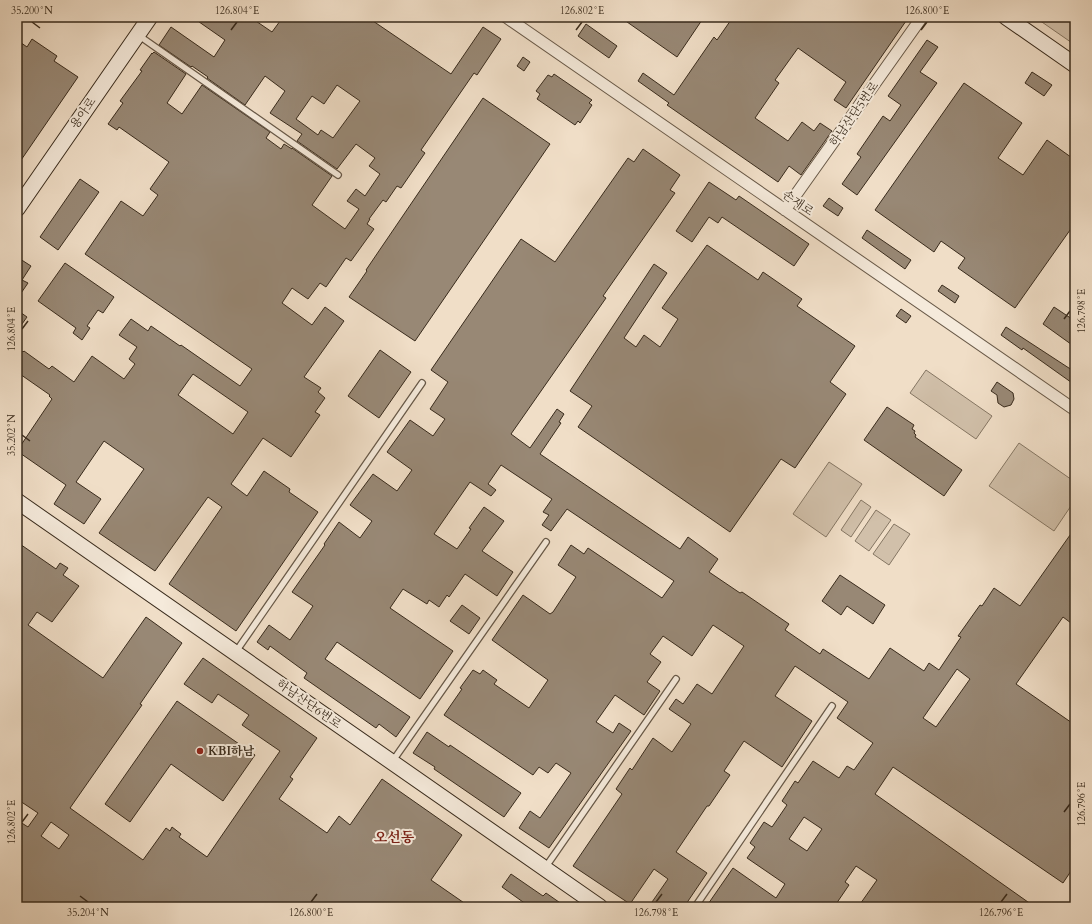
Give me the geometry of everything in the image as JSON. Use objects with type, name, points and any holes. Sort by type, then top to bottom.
[{"type":"street","name":"용아로","points":[[17,209],[150,17]]},
{"type":"street","name":"손재로","points":[[506,17],[1075,410]]},
{"type":"street","name":"하남산단5번로","points":[[785,210],[922,17]]},
{"type":"street","points":[[1006,17],[1075,65]]},
{"type":"street","name":"하남산단6번로","points":[[17,501],[600,907]]},
{"type":"lane","points":[[138,35],[338,175]]},
{"type":"lane","points":[[235,653],[422,383]]},
{"type":"lane","points":[[392,762],[546,542]]},
{"type":"lane","points":[[545,868],[676,679]]},
{"type":"lane","points":[[695,907],[832,706]]},
{"type":"shaded area","points":[[1041,17],[1075,17],[1075,45],[1039,20]]},
{"type":"shaded area","points":[[926,370],[992,416],[976,439],[910,393]]},
{"type":"shaded area","points":[[1019,443],[1075,482],[1075,500],[1054,531],[989,486]]},
{"type":"shaded area","points":[[829,462],[862,484],[826,537],[793,514]]},
{"type":"shaded area","points":[[861,500],[871,507],[851,537],[841,530]]},
{"type":"shaded area","points":[[876,510],[891,520],[869,551],[855,541]]},
{"type":"shaded area","points":[[894,524],[910,534],[889,565],[873,554]]},
{"type":"building","points":[[192,17],[250,17],[272,32],[283,17],[365,17],[451,74],[483,27],[501,39],[477,75],[474,73],[421,150],[425,153],[401,188],[397,186],[386,202],[383,200],[369,219],[367,224],[374,229],[351,261],[346,258],[326,287],[320,283],[308,299],[292,288],[282,303],[312,325],[325,307],[344,321],[304,377],[321,388],[318,392],[325,398],[315,412],[320,415],[291,457],[263,438],[231,484],[247,496],[264,471],[290,489],[289,492],[318,512],[236,631],[169,584],[222,507],[208,497],[155,571],[99,533],[144,469],[104,441],[76,482],[101,499],[84,524],[54,504],[66,485],[17,451],[52,399],[49,396],[50,395],[17,372],[17,348],[23,352],[24,351],[49,369],[52,366],[74,382],[92,356],[124,379],[135,364],[129,359],[137,347],[119,335],[131,319],[148,331],[151,326],[240,386],[252,369],[85,254],[121,201],[143,216],[158,195],[150,189],[169,162],[119,127],[117,130],[108,124],[123,103],[120,101],[142,71],[140,70],[152,53],[154,52],[186,74],[167,103],[182,114],[202,85],[270,132],[266,138],[281,149],[284,144],[292,148],[332,176],[312,205],[345,229],[359,209],[347,201],[356,189],[365,196],[380,174],[369,166],[375,158],[356,144],[337,169],[297,141],[302,134],[270,113],[285,91],[265,76],[245,105],[207,78],[208,77],[159,45],[171,27],[214,57],[225,40]],"holes":[[[337,85],[360,101],[333,138],[321,130],[318,135],[296,119],[312,96],[324,104]],[[193,374],[248,412],[233,434],[178,395]]]},
{"type":"building","points":[[620,17],[704,17],[677,57]]},
{"type":"building","points":[[733,17],[901,17],[906,21],[846,108],[834,100],[846,82],[798,48],[775,80],[779,83],[755,118],[788,141],[802,122],[814,131],[820,123],[832,131],[801,175],[789,166],[778,182],[667,105],[669,103],[638,81],[643,73],[674,95],[714,37],[717,40]]},
{"type":"building","points":[[586,24],[617,46],[609,58],[578,36]]},
{"type":"building","points":[[32,39],[57,56],[54,61],[78,77],[17,166],[17,40],[27,47]]},
{"type":"building","points":[[927,40],[938,47],[920,72],[937,83],[857,195],[842,184],[861,157],[857,154],[883,116],[890,121],[901,105],[888,96]]},
{"type":"building","points":[[523,57],[530,62],[524,71],[517,66]]},
{"type":"building","points":[[1032,72],[1052,85],[1044,96],[1025,83]]},
{"type":"building","points":[[554,74],[592,100],[589,103],[592,105],[580,123],[578,121],[575,125],[537,99],[540,94],[536,91],[548,75],[552,77]]},
{"type":"building","points":[[964,83],[1022,123],[998,158],[1023,175],[1047,140],[1075,160],[1075,223],[1015,308],[958,268],[965,258],[941,241],[934,252],[875,210]]},
{"type":"building","points":[[483,98],[550,144],[415,341],[349,297]]},
{"type":"building","points":[[643,149],[680,175],[670,190],[675,193],[603,296],[606,298],[511,434],[530,448],[557,409],[564,414],[559,422],[561,423],[540,454],[680,549],[688,537],[718,559],[709,572],[740,593],[742,592],[789,624],[785,630],[820,654],[823,649],[869,679],[890,648],[924,671],[929,663],[939,670],[961,637],[958,636],[994,588],[1020,606],[1075,528],[1075,626],[1063,617],[1016,684],[1075,725],[1075,865],[1063,883],[893,767],[875,794],[1035,907],[858,907],[877,880],[856,866],[845,882],[849,885],[834,907],[706,907],[733,868],[776,898],[785,884],[747,858],[755,847],[750,843],[764,822],[772,827],[787,805],[782,801],[795,781],[798,783],[813,761],[839,778],[847,766],[854,770],[873,743],[837,718],[848,702],[795,666],[775,696],[812,721],[782,767],[744,741],[724,771],[730,775],[676,852],[707,873],[684,907],[658,907],[652,902],[668,879],[654,869],[630,904],[573,866],[622,794],[616,789],[630,768],[632,770],[653,738],[672,752],[691,724],[669,709],[676,699],[683,704],[697,684],[712,694],[744,646],[713,625],[692,656],[663,636],[650,654],[661,662],[647,682],[660,691],[644,715],[615,695],[596,722],[613,733],[619,723],[631,731],[549,848],[519,828],[530,811],[540,818],[571,773],[556,763],[548,773],[539,767],[533,775],[444,715],[462,689],[460,688],[473,670],[480,674],[483,670],[497,680],[494,684],[529,708],[548,680],[492,640],[523,595],[550,614],[553,612],[576,577],[558,565],[571,545],[584,554],[588,548],[662,598],[674,581],[567,509],[551,531],[542,525],[549,515],[543,512],[552,499],[501,465],[488,484],[496,490],[491,496],[470,482],[434,534],[457,549],[471,529],[469,528],[484,507],[504,521],[482,551],[513,572],[497,596],[465,574],[449,597],[447,595],[439,607],[429,600],[427,604],[403,589],[390,608],[453,651],[420,699],[337,642],[325,659],[410,717],[396,737],[379,724],[376,728],[304,678],[307,673],[270,646],[268,650],[257,642],[269,625],[290,640],[313,606],[292,592],[339,522],[360,538],[372,521],[350,505],[373,474],[397,491],[412,470],[387,452],[410,420],[433,436],[445,419],[430,409],[448,382],[431,370],[521,239],[555,262],[628,158],[634,162]],"holes":[[[957,669],[970,679],[936,727],[923,718]],[[804,817],[822,829],[807,851],[789,839]]]},
{"type":"building","points":[[80,179],[99,192],[58,250],[40,237]]},
{"type":"building","points":[[709,182],[736,200],[739,196],[809,244],[794,266],[722,217],[718,223],[709,217],[692,242],[676,231]]},
{"type":"building","points":[[829,198],[843,208],[838,216],[823,206]]},
{"type":"building","points":[[867,230],[911,260],[905,269],[862,238]]},
{"type":"building","points":[[707,245],[758,280],[763,272],[802,299],[797,306],[855,346],[830,382],[846,394],[795,468],[781,459],[730,532],[578,427],[592,406],[570,391],[654,264],[667,273],[624,338],[636,347],[644,335],[660,347],[678,319],[662,308]]},
{"type":"building","points":[[17,257],[31,266],[22,280],[28,283],[17,299]]},
{"type":"building","points":[[65,263],[114,297],[103,313],[98,310],[87,326],[90,328],[82,340],[73,333],[76,328],[38,301]]},
{"type":"building","points":[[942,285],[959,296],[955,303],[938,291]]},
{"type":"building","points":[[1054,307],[1075,321],[1075,347],[1043,324]]},
{"type":"building","points":[[901,309],[911,316],[906,323],[896,316]]},
{"type":"building","points":[[17,310],[27,317],[17,331]]},
{"type":"building","points":[[1006,327],[1075,372],[1075,385],[1023,348],[1022,350],[1001,335]]},
{"type":"building","points":[[380,350],[411,372],[379,418],[348,396]]},
{"type":"building","points":[[997,382],[1013,393],[1014,399],[1011,405],[1004,407],[998,403],[997,395],[991,391]]},
{"type":"building","points":[[887,407],[914,425],[912,429],[915,431],[915,437],[962,470],[944,496],[864,440]]},
{"type":"building","points":[[17,542],[56,569],[60,563],[68,568],[63,575],[79,586],[52,622],[37,612],[28,625],[103,678],[146,617],[182,643],[140,704],[142,705],[70,808],[143,860],[166,828],[170,831],[172,827],[181,834],[179,837],[207,857],[280,751],[242,725],[249,715],[218,694],[212,703],[184,684],[203,658],[317,738],[290,777],[293,779],[279,799],[327,833],[339,816],[350,825],[382,779],[462,835],[431,880],[470,907],[17,907],[17,820],[28,827],[38,813],[17,799]],"holes":[[[51,822],[69,835],[59,849],[41,836]]]},
{"type":"building","points":[[840,575],[885,605],[873,624],[847,606],[841,615],[822,601]]},
{"type":"building","points":[[462,605],[480,618],[469,634],[450,621]]},
{"type":"building","name":"KBI하남","points":[[177,701],[255,755],[223,801],[171,764],[130,822],[105,804]]},
{"type":"building","points":[[427,732],[449,747],[450,745],[521,793],[504,817],[434,769],[435,767],[413,753]]},
{"type":"building","points":[[511,874],[543,896],[546,893],[566,907],[530,907],[502,887]]},
{"type":"place","name":"KBI하남","points":[[200,751]]},
{"type":"district","name":"오선동","points":[[394,837]]}]
